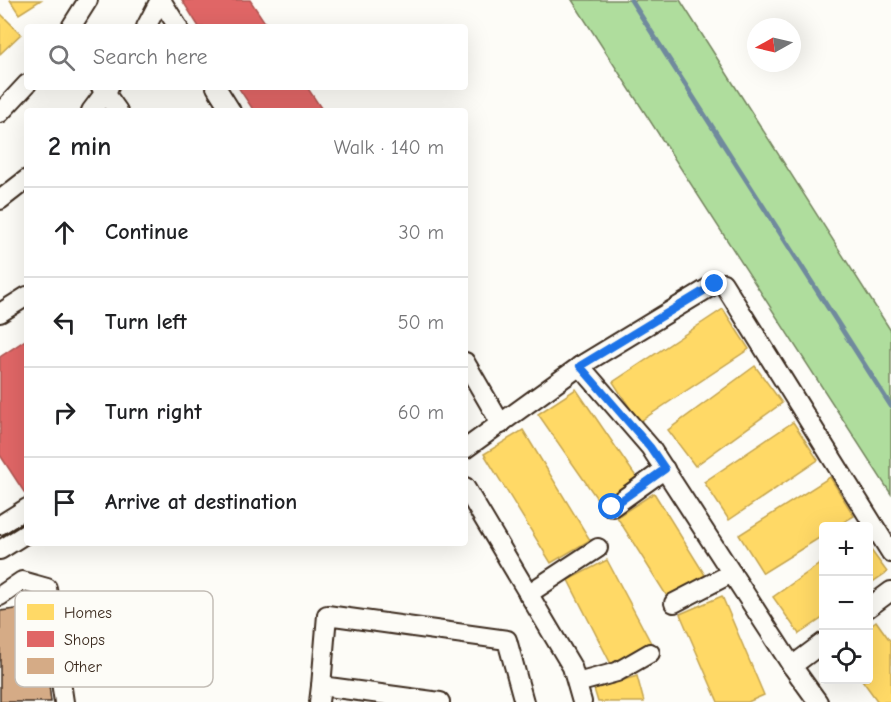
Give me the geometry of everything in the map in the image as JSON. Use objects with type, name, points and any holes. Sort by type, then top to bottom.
[{"type":"street","points":[[73,24],[88,0]]},
{"type":"street","points":[[148,24],[160,0],[176,24]]},
{"type":"street","points":[[0,113],[24,87]]},
{"type":"street","points":[[93,108],[105,90]]},
{"type":"street","points":[[107,90],[116,108]]},
{"type":"street","points":[[218,90],[229,108]]},
{"type":"street","points":[[0,200],[24,181]]},
{"type":"street","points":[[468,447],[580,366],[715,284],[723,283],[891,553]]},
{"type":"street","points":[[0,313],[24,298]]},
{"type":"street","points":[[580,366],[650,447],[792,666],[818,702]]},
{"type":"street","points":[[468,367],[501,424]]},
{"type":"street","points":[[612,507],[665,469]]},
{"type":"street","points":[[468,492],[572,667],[582,702]]},
{"type":"street","points":[[2,518],[24,509]]},
{"type":"street","points":[[0,550],[24,535]]},
{"type":"street","points":[[528,594],[598,548]]},
{"type":"street","points":[[674,603],[732,573]]},
{"type":"street","points":[[0,596],[22,581],[47,588],[47,591]]},
{"type":"street","points":[[873,604],[891,591]]},
{"type":"street","points":[[440,702],[320,694],[327,615],[507,640],[524,702]]},
{"type":"street","points":[[792,666],[819,646]]},
{"type":"street","points":[[577,683],[617,672],[650,653]]},
{"type":"street","points":[[62,687],[64,702]]},
{"type":"green space","points":[[572,0],[680,0],[891,331],[891,494]]},
{"type":"building: Homes","points":[[10,0],[41,0],[19,14]]},
{"type":"building: Homes","points":[[0,13],[21,34],[0,54]]},
{"type":"building: Homes","points":[[723,309],[749,349],[639,422],[613,382]]},
{"type":"building: Homes","points":[[755,366],[782,403],[695,466],[668,430]]},
{"type":"building: Homes","points":[[576,389],[637,478],[600,503],[538,414]]},
{"type":"building: Homes","points":[[793,422],[818,460],[729,520],[704,482]]},
{"type":"building: Homes","points":[[523,430],[590,540],[551,563],[484,454]]},
{"type":"building: Homes","points":[[830,477],[854,516],[844,522],[819,522],[819,538],[763,573],[739,535]]},
{"type":"building: Homes","points":[[654,493],[705,575],[668,598],[617,517]]},
{"type":"building: Homes","points":[[873,553],[887,572],[873,582]]},
{"type":"building: Homes","points":[[607,560],[651,643],[611,664],[568,580]]},
{"type":"building: Homes","points":[[819,565],[819,620],[799,634],[773,597]]},
{"type":"building: Homes","points":[[722,596],[764,695],[748,702],[718,702],[680,614]]},
{"type":"building: Homes","points":[[876,621],[891,642],[891,702],[878,702],[865,684],[873,684],[873,623]]},
{"type":"building: Homes","points":[[637,676],[644,702],[598,702],[594,689]]},
{"type":"building: Shops","points":[[182,0],[250,0],[266,24],[197,24]]},
{"type":"building: Shops","points":[[240,90],[309,90],[321,108],[252,108]]},
{"type":"building: Shops","points":[[24,341],[24,492],[0,455],[0,357]]},
{"type":"building: Other","points":[[15,609],[15,687],[49,687],[51,702],[0,702],[0,611]]},
{"type":"waterway","points":[[631,0],[891,406]]},
{"type":"route","points":[[612,507],[665,469],[650,447],[580,366],[715,284]]}]
